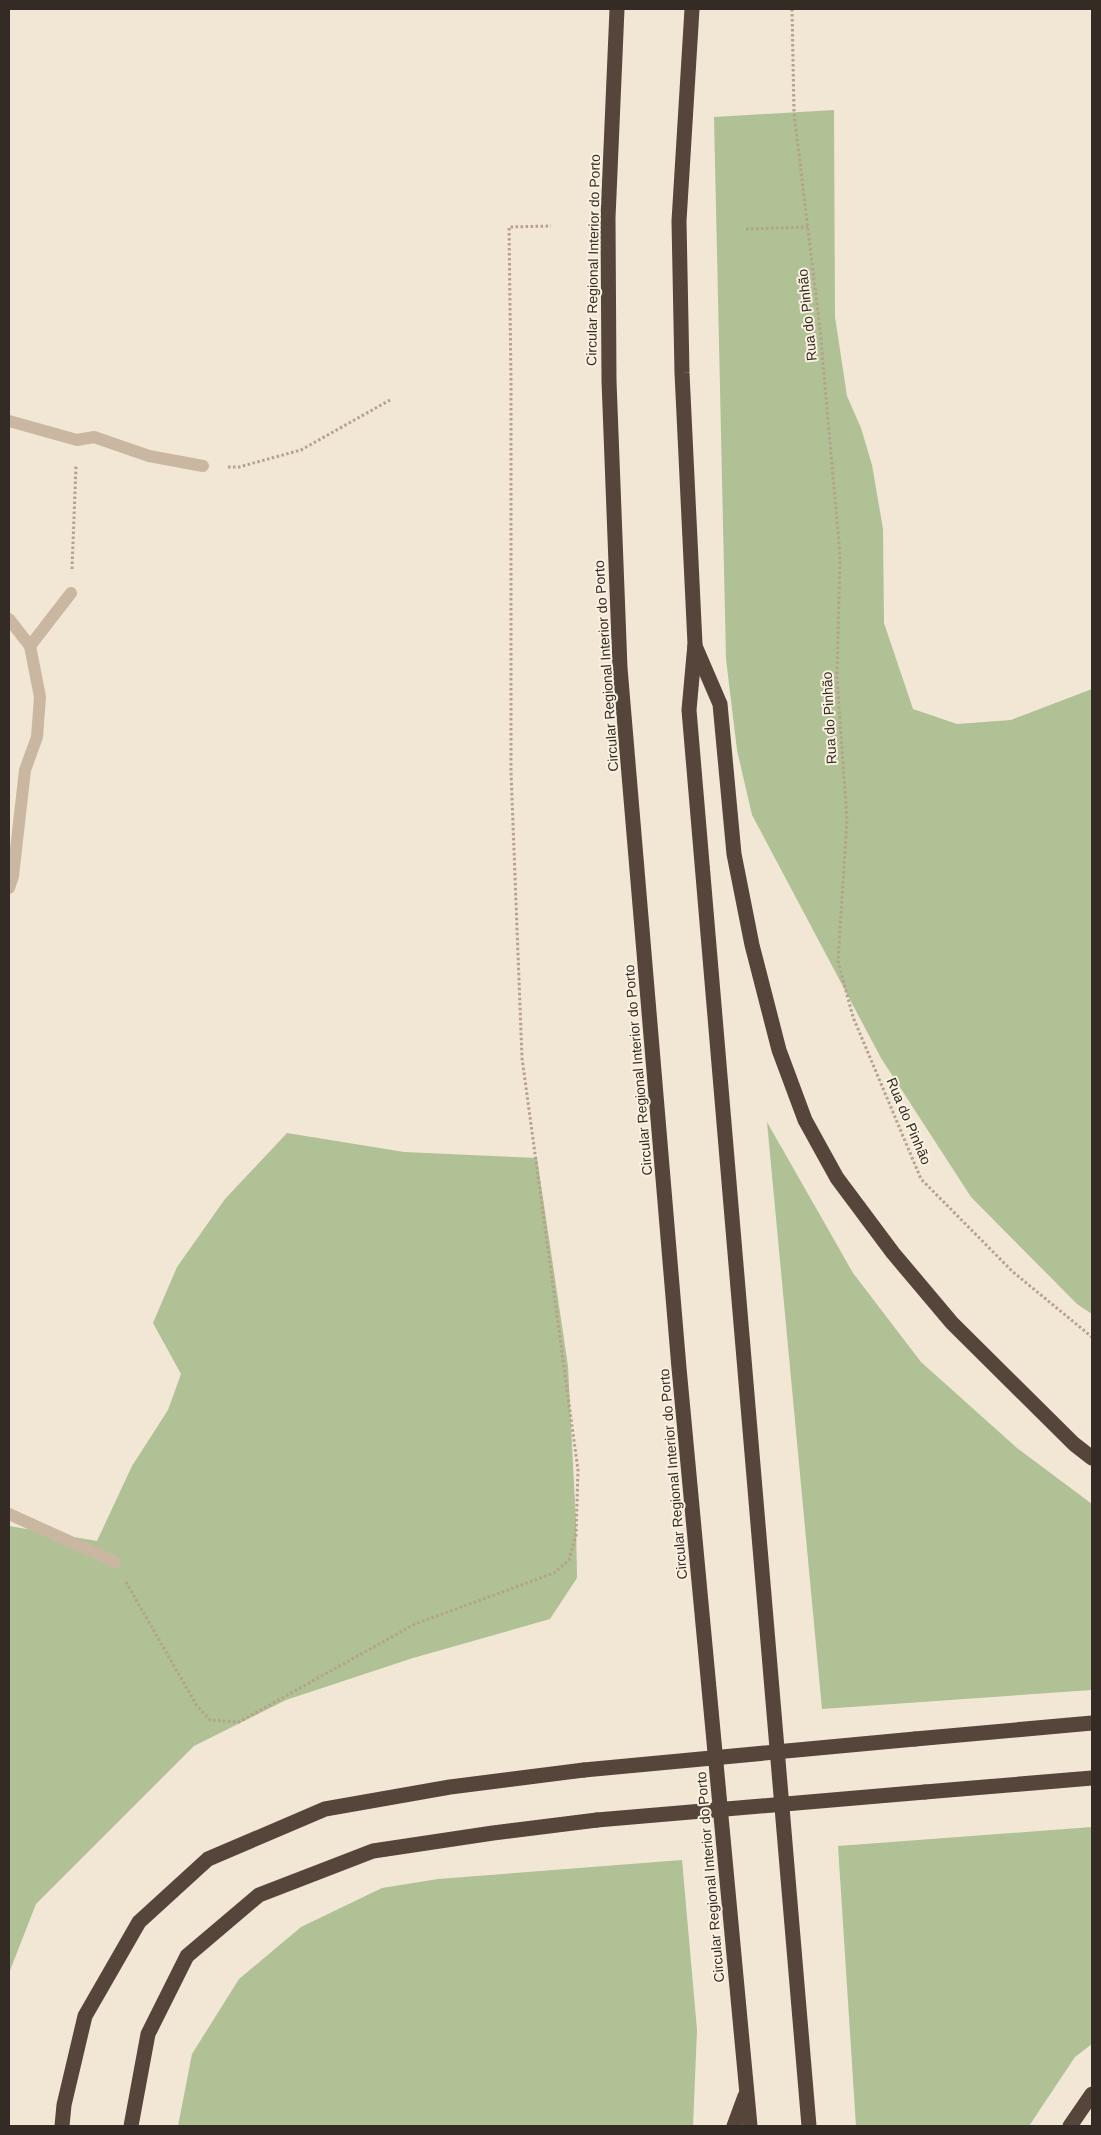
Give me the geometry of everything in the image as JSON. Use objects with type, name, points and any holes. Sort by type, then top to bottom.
[{"type":"highway","name":"Circular Regional Interior do Porto","points":[[616,9],[608,218],[609,381],[620,668],[680,1378],[750,2126]]},
{"type":"highway","points":[[692,9],[679,221],[682,373],[695,644],[689,710],[809,2126]]},
{"type":"highway","points":[[695,644],[720,704],[734,854],[752,945],[779,1050],[805,1120],[837,1178],[893,1253],[952,1323],[1074,1444],[1092,1458]]},
{"type":"highway","points":[[62,2126],[64,2105],[85,2016],[139,1922],[208,1859],[325,1810],[450,1787],[584,1770],[1092,1723]]},
{"type":"highway","points":[[131,2126],[148,2034],[187,1956],[259,1895],[373,1851],[492,1832],[597,1820],[1092,1778]]},
{"type":"highway","points":[[734,2126],[747,2090]]},
{"type":"highway","points":[[1070,2126],[1092,2094]]},
{"type":"street","points":[[9,421],[77,440],[94,437],[149,456],[203,466]]},
{"type":"street","points":[[30,646],[71,592]]},
{"type":"street","points":[[9,619],[30,646],[40,697],[37,737],[25,770],[13,876],[9,888]]},
{"type":"street","points":[[9,1514],[115,1562]]},
{"type":"path","name":"Rua do Pinhão","points":[[792,9],[794,114],[820,329],[840,555],[837,679],[847,820],[838,961],[853,1017],[921,1179],[1013,1272],[1092,1337]]},
{"type":"path","points":[[115,1562],[197,1706],[210,1720],[239,1722],[415,1624],[554,1573],[569,1560],[576,1535],[578,1470],[522,1058],[511,772],[509,227],[551,226]]},
{"type":"path","points":[[746,229],[808,227]]},
{"type":"path","points":[[203,466],[239,467],[301,450],[390,400]]},
{"type":"path","points":[[71,592],[77,440]]},
{"type":"green space","points":[[834,110],[835,317],[847,396],[861,428],[872,465],[883,529],[884,623],[913,709],[957,724],[1011,720],[1092,689],[1092,1314],[1077,1304],[971,1197],[881,1058],[752,815],[737,750],[726,659],[714,117]]},
{"type":"green space","points":[[767,1122],[853,1273],[921,1362],[1017,1448],[1092,1504],[1092,1690],[822,1709]]},
{"type":"green space","points":[[287,1133],[404,1152],[537,1158],[568,1366],[577,1578],[550,1619],[413,1658],[286,1700],[194,1746],[36,1904],[9,1973],[9,1526],[97,1541],[132,1466],[168,1410],[181,1374],[153,1323],[177,1267],[225,1199]]},
{"type":"green space","points":[[1092,1827],[1092,2044],[1075,2057],[1029,2126],[856,2126],[838,1846]]},
{"type":"green space","points":[[682,1860],[697,2030],[693,2126],[178,2126],[192,2054],[239,1979],[301,1927],[382,1888],[438,1879]]}]
